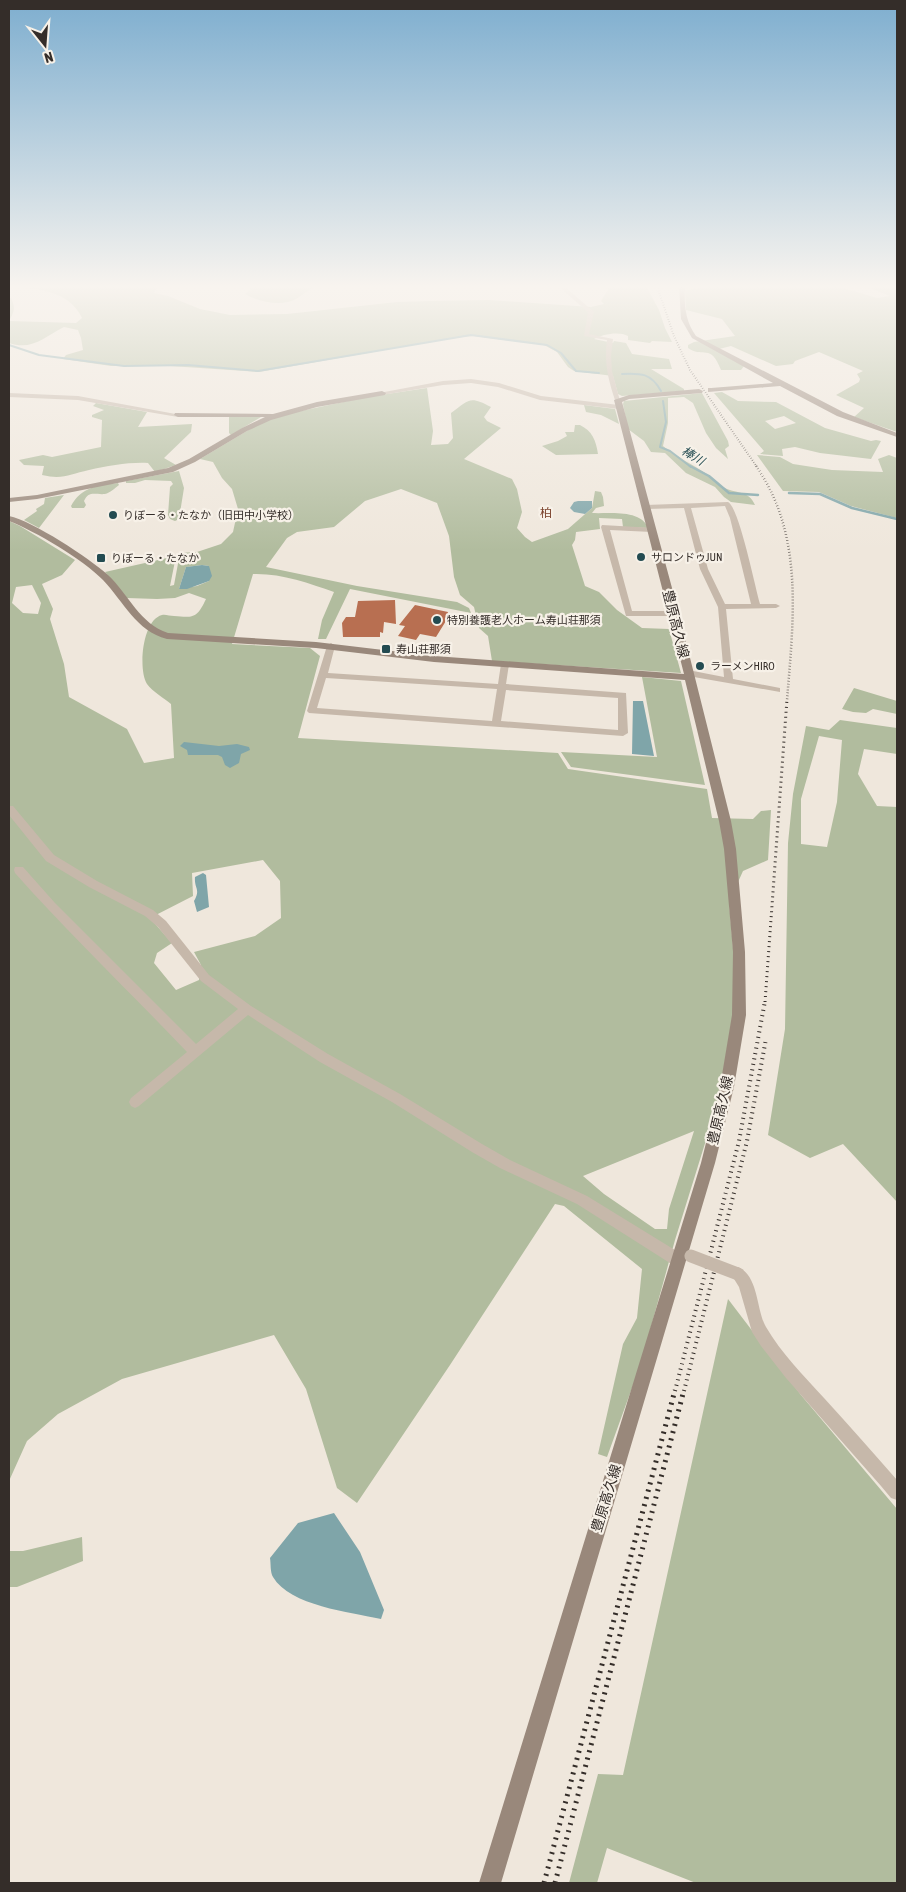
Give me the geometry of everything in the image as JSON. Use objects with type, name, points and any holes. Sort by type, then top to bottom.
[{"type":"main road","points":[[763,374],[840,414],[897,435]]},
{"type":"main road","points":[[711,390],[781,384]]},
{"type":"main road","points":[[619,403],[699,391]]},
{"type":"main road","points":[[178,415],[273,415],[382,393]]},
{"type":"main road","name":"豊原高久線","points":[[490,1883],[684,1256],[727,1087],[739,1015],[739,952],[730,849],[721,804],[674,614],[619,403]]},
{"type":"main road","points":[[9,500],[37,497],[170,470],[187,463],[252,425],[273,415]]},
{"type":"main road","points":[[9,518],[24,524],[98,570],[142,622],[159,634],[192,639],[331,646],[426,659],[688,675]]},
{"type":"street","points":[[382,393],[436,384],[470,382],[499,385],[540,398],[619,403],[610,374]]},
{"type":"street","points":[[9,396],[78,398],[178,415]]},
{"type":"street","points":[[646,507],[728,504],[734,518],[756,606]]},
{"type":"street","points":[[687,505],[704,568],[722,607],[729,681]]},
{"type":"street","points":[[652,530],[605,527],[629,614],[674,614]]},
{"type":"street","points":[[722,607],[776,606]]},
{"type":"street","points":[[323,675],[623,695],[623,732],[312,711],[331,646]]},
{"type":"street","points":[[496,724],[505,664]]},
{"type":"street","points":[[688,675],[777,690]]},
{"type":"street","points":[[9,809],[50,858],[93,884],[150,913],[162,924],[205,978],[247,1009],[324,1058],[396,1098],[505,1164],[582,1200],[684,1256],[738,1274],[743,1278],[746,1285],[751,1311],[760,1332],[793,1374],[897,1492]]},
{"type":"street","points":[[19,870],[51,906],[195,1052]]},
{"type":"street","points":[[135,1102],[247,1009]]},
{"type":"green space","points":[[600,374],[660,374],[684,389],[684,391],[622,396],[618,394],[613,376]]},
{"type":"green space","points":[[857,374],[897,374],[897,432],[854,417],[864,408],[836,395],[859,382],[860,379]]},
{"type":"green space","points":[[427,388],[433,431],[431,445],[448,444],[453,438],[451,413],[466,402],[478,401],[491,407],[484,417],[487,421],[501,428],[464,459],[512,479],[517,489],[522,512],[517,528],[532,542],[568,529],[592,508],[595,491],[601,492],[604,506],[596,508],[592,513],[631,515],[644,522],[648,528],[623,527],[622,519],[599,518],[600,529],[576,532],[572,545],[585,586],[599,592],[617,610],[642,628],[669,629],[681,673],[492,661],[488,636],[479,628],[474,607],[460,595],[454,577],[449,536],[437,503],[401,489],[365,501],[334,527],[297,532],[287,538],[266,567],[357,586],[457,602],[469,608],[471,613],[350,589],[326,639],[318,639],[322,620],[334,592],[284,577],[253,574],[232,644],[310,648],[320,656],[298,738],[558,753],[568,769],[707,789],[712,818],[753,819],[761,811],[771,810],[768,860],[743,871],[729,902],[733,948],[733,1013],[721,1085],[641,1363],[607,1457],[598,1454],[623,1344],[637,1318],[642,1269],[564,1206],[555,1204],[357,1503],[337,1488],[306,1389],[274,1335],[122,1379],[58,1414],[27,1441],[9,1481],[9,521],[75,560],[62,575],[42,584],[53,609],[50,619],[64,664],[69,697],[127,729],[144,763],[174,758],[171,704],[147,684],[144,677],[143,657],[146,635],[155,619],[163,615],[191,617],[200,610],[206,599],[189,593],[175,598],[127,598],[105,572],[176,556],[170,586],[174,585],[180,553],[197,552],[221,544],[233,532],[238,509],[232,489],[222,478],[213,462],[200,459],[257,425],[277,416],[367,397]],"holes":[[[209,566],[209,581],[197,586],[179,589],[186,567]],[[32,585],[41,603],[38,614],[23,613],[12,603],[16,587]],[[263,860],[280,881],[281,918],[255,936],[194,952],[201,965],[199,980],[176,990],[154,963],[157,953],[172,943],[150,918],[193,896],[192,873]],[[694,1131],[669,1209],[667,1229],[655,1229],[604,1194],[583,1176]]]},
{"type":"green space","points":[[722,392],[738,401],[776,402],[825,428],[871,441],[881,441],[871,459],[820,453],[795,447],[782,449],[783,456],[760,454],[764,451],[714,393]],"holes":[[[784,416],[796,423],[775,429],[765,421]]]},
{"type":"green space","points":[[702,393],[728,441],[729,446],[725,449],[728,459],[716,448],[706,433],[693,403],[684,397],[668,398],[668,423],[663,446],[710,476],[723,487],[749,497],[755,505],[731,502],[715,487],[686,473],[665,453],[651,452],[644,441],[628,429],[624,401]]},
{"type":"green space","points":[[96,403],[147,412],[138,427],[192,424],[191,432],[164,458],[176,465],[155,472],[148,463],[126,464],[56,477],[42,475],[44,466],[24,465],[19,460],[43,455],[52,457],[101,447],[102,420],[92,417],[92,415],[104,410],[93,406]]},
{"type":"green space","points":[[584,405],[615,409],[619,424],[601,415],[586,412]]},
{"type":"green space","points":[[229,417],[261,417],[231,435],[229,433]]},
{"type":"green space","points":[[575,425],[584,427],[590,433],[595,440],[598,454],[556,455],[542,446],[567,436],[565,432],[574,432]]},
{"type":"green space","points":[[757,455],[780,457],[793,464],[832,470],[883,472],[878,459],[889,455],[897,458],[897,518],[851,506],[819,492],[783,491]]},
{"type":"green space","points":[[179,471],[184,488],[179,519],[175,521],[170,519],[168,515],[170,487],[173,484],[171,481],[145,480],[126,483],[126,481]]},
{"type":"green space","points":[[118,483],[119,485],[107,493],[88,495],[84,501],[86,505],[84,508],[72,508],[71,506],[75,500],[85,491],[97,486]]},
{"type":"green space","points":[[64,495],[39,528],[24,520],[44,504],[45,498]]},
{"type":"green space","points":[[642,677],[681,681],[705,785],[571,767],[561,752],[657,757]]},
{"type":"green space","points":[[854,688],[897,701],[897,714],[873,709],[866,713],[842,709]]},
{"type":"green space","points":[[840,720],[897,728],[897,754],[864,749],[858,774],[877,806],[897,807],[897,1202],[843,1144],[810,1158],[768,1135],[785,1029],[788,843],[793,794],[806,726],[829,730]],"holes":[[[819,736],[842,740],[837,802],[827,847],[801,844],[801,799]]]},
{"type":"green space","points":[[728,1299],[801,1395],[897,1509],[897,1883],[696,1883],[607,1848],[597,1883],[569,1883],[598,1774],[623,1775]]},
{"type":"green space","points":[[82,1537],[83,1561],[17,1587],[9,1587],[9,1551],[23,1551]]},
{"type":"water","points":[[592,501],[592,508],[585,514],[574,512],[570,508],[574,502]]},
{"type":"water","points":[[209,566],[212,576],[209,581],[187,589],[179,589],[186,567]]},
{"type":"water","points":[[633,701],[643,701],[654,756],[632,754]]},
{"type":"water","points":[[184,742],[219,746],[237,744],[249,747],[250,750],[241,754],[239,763],[230,768],[225,765],[222,757],[218,755],[188,755],[187,750],[180,746]]},
{"type":"water","points":[[203,873],[206,875],[209,907],[197,912],[194,901],[197,891],[195,877]]},
{"type":"water","points":[[334,1513],[360,1552],[384,1610],[381,1619],[306,1601],[281,1587],[272,1575],[270,1558],[298,1523]]},
{"type":"building","points":[[395,600],[396,624],[384,622],[383,633],[380,632],[380,637],[343,637],[342,623],[346,617],[355,617],[358,601]]},
{"type":"building","points":[[415,605],[448,612],[447,615],[449,616],[436,637],[420,634],[416,640],[398,636],[405,626],[399,625]]},
{"type":"waterway","name":"棒川","points":[[641,374],[649,377],[661,391]]},
{"type":"waterway","name":"棒川","points":[[663,401],[666,422],[660,447],[670,451],[691,467]]},
{"type":"waterway","name":"棒川","points":[[690,466],[709,476],[729,493],[758,495]]},
{"type":"waterway","name":"棒川","points":[[789,493],[820,494],[852,508],[897,519]]},
{"type":"railway","points":[[693,374],[757,467]]},
{"type":"railway","points":[[756,466],[772,493],[782,521],[789,550],[793,610],[787,701]]},
{"type":"railway","points":[[765,1002],[787,699]]},
{"type":"railway","points":[[675,1391],[739,1141],[765,1001]]},
{"type":"railway","points":[[684,1391],[747,1141],[766,1039]]},
{"type":"railway","points":[[544,1883],[675,1390]]},
{"type":"railway","points":[[555,1883],[684,1390]]},
{"type":"place","name":"りぼーる・たなか（旧田中小学校）","points":[[113,515]]},
{"type":"place","name":"サロンドゥJUN","points":[[641,557]]},
{"type":"place","name":"りぼーる・たなか","points":[[101,558]]},
{"type":"place","name":"特別養護老人ホーム寿山荘那須","points":[[437,620]]},
{"type":"place","name":"寿山荘那須","points":[[386,649]]},
{"type":"place","name":"ラーメンHIRO","points":[[700,666]]},
{"type":"district","name":"柏","points":[[546,513]]}]
